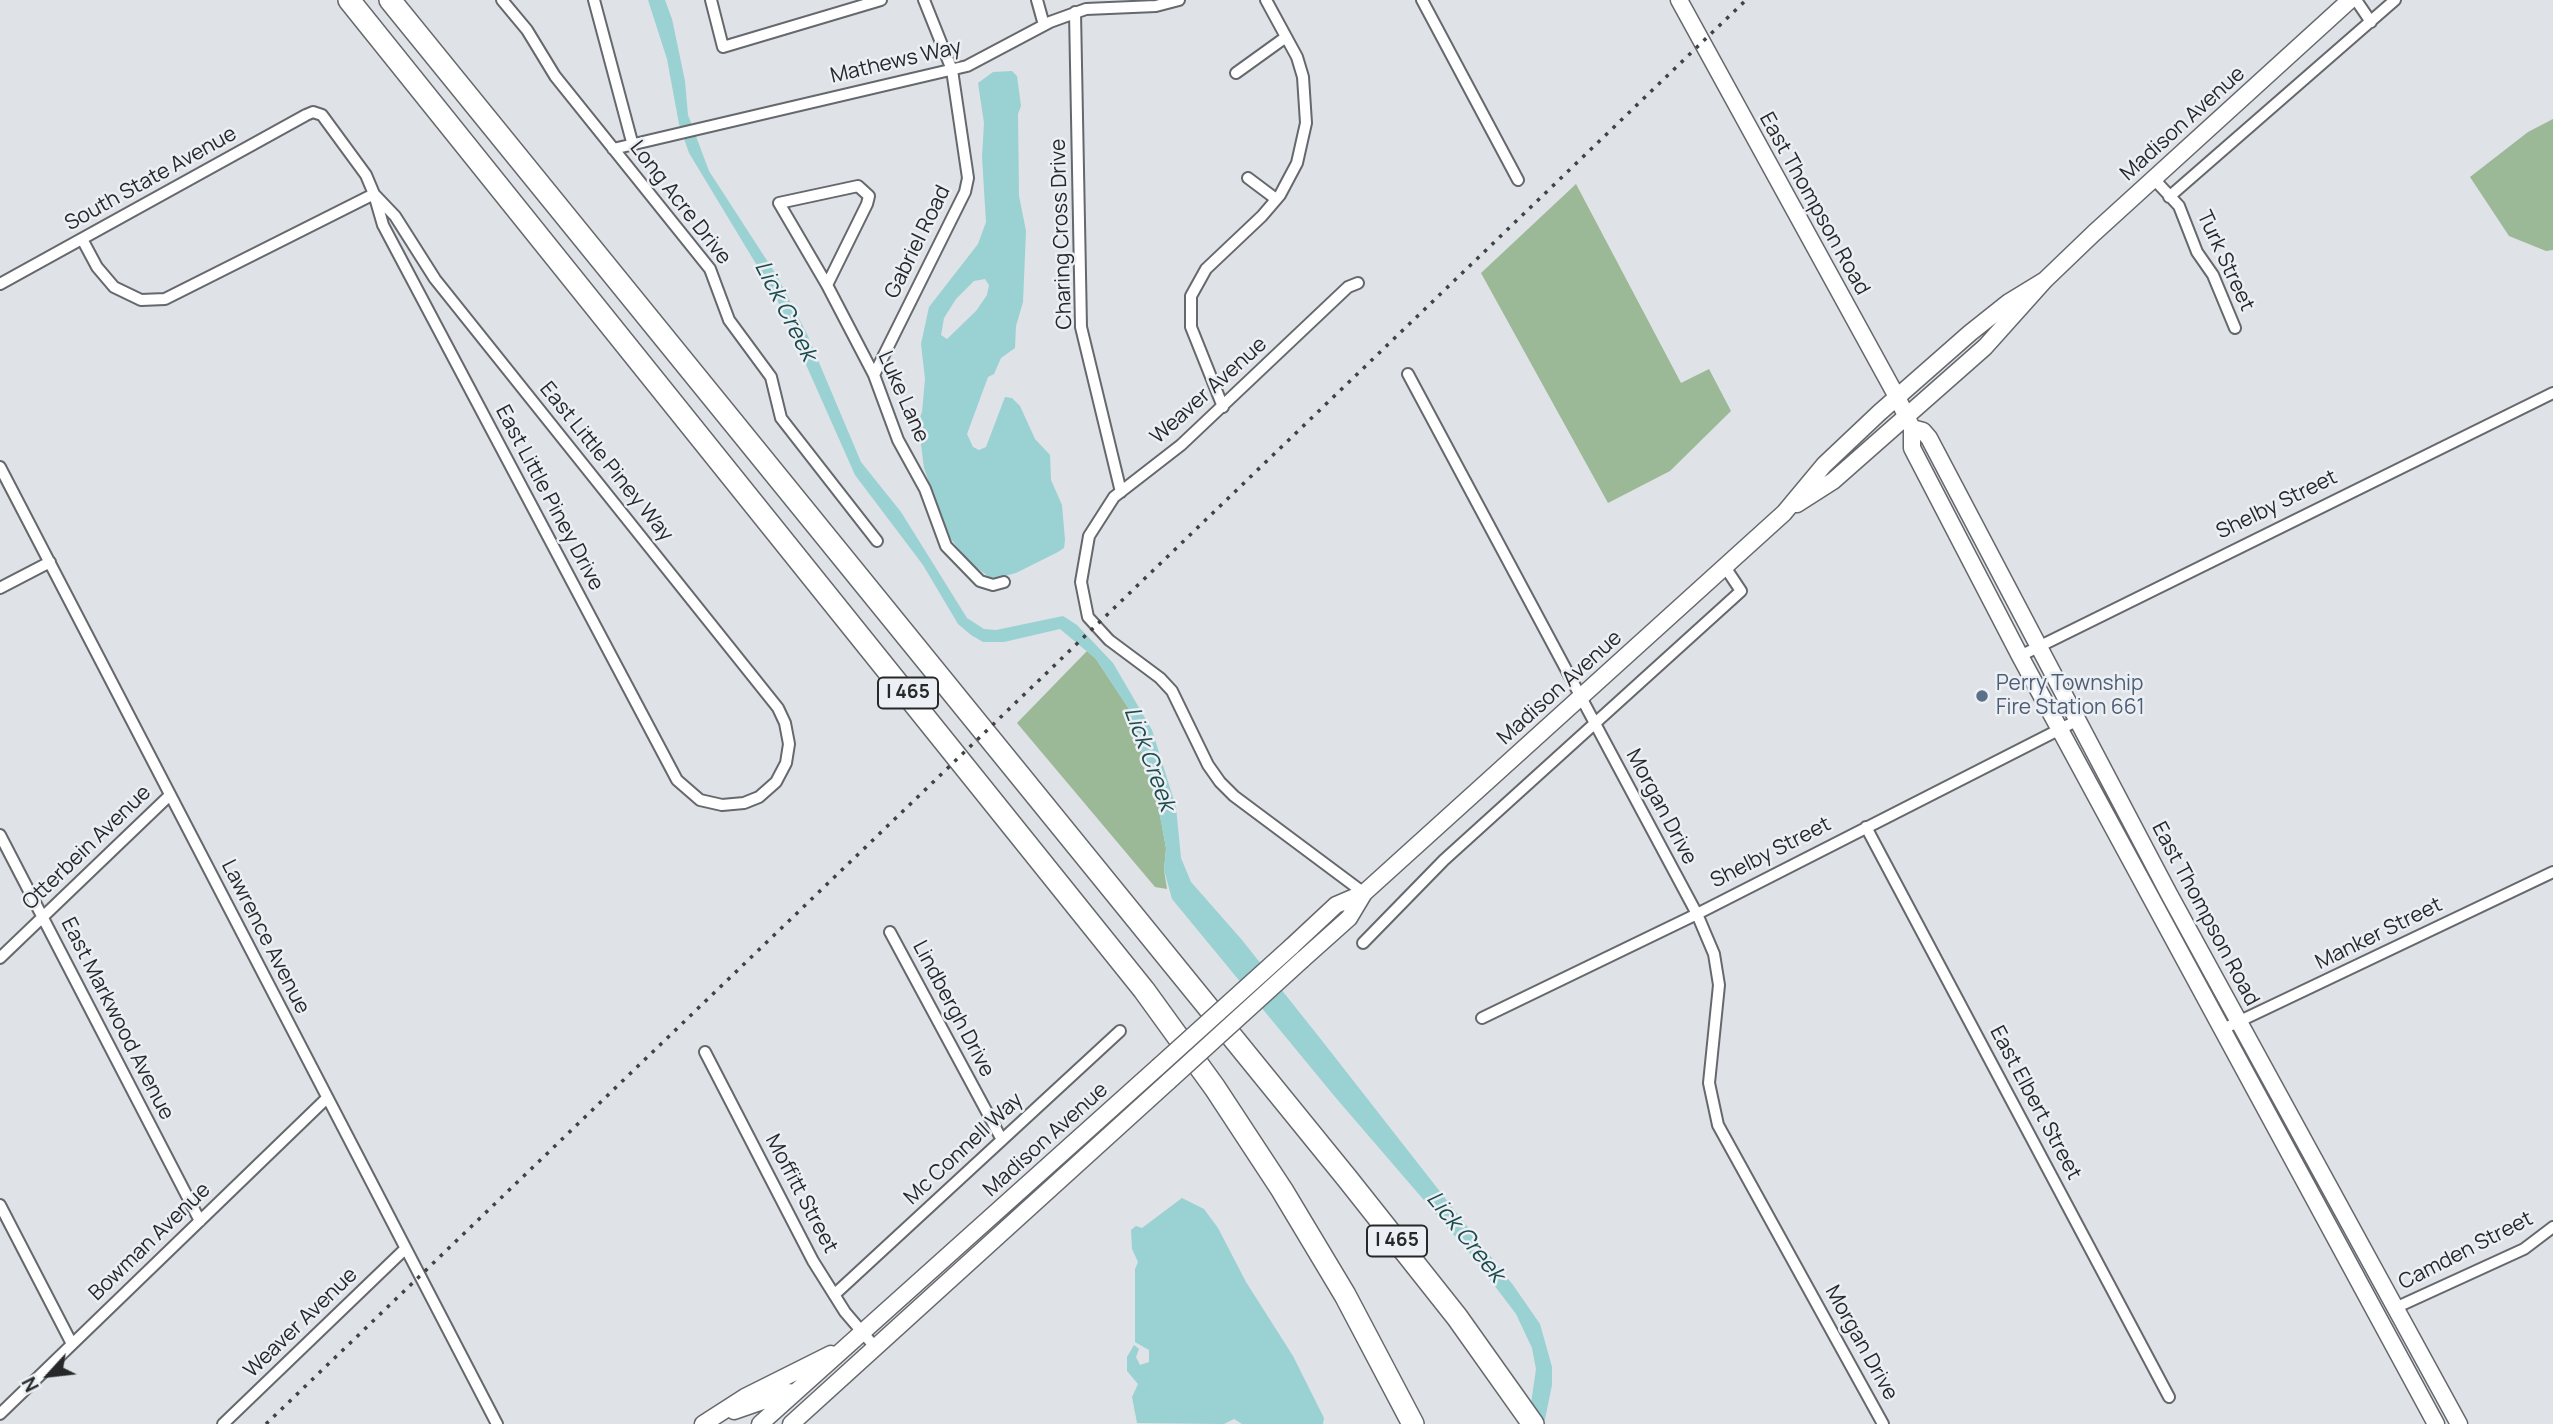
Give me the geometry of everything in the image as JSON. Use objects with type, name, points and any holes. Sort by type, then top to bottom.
[{"type":"highway","name":"I 465","points":[[349,0],[1144,990],[1215,1088],[1289,1202],[1358,1319],[1413,1424]]},
{"type":"highway","name":"I 465","points":[[390,0],[1354,1188],[1505,1383],[1532,1424]]},
{"type":"main road","name":"East Thompson Road","points":[[1679,0],[1910,422],[1912,448],[2020,656],[2436,1424]]},
{"type":"main road","name":"Madison Avenue","points":[[1784,513],[1833,481],[1910,422],[1985,347],[2045,280],[2153,178],[2350,0]]},
{"type":"main road","name":"Madison Avenue","points":[[791,1424],[1349,918],[1364,893],[1784,513],[1824,465],[1897,397],[2009,302],[2045,280]]},
{"type":"main road","name":"East Thompson Road","points":[[1910,422],[1929,438],[2239,1022],[2459,1424]]},
{"type":"main road","name":"Madison Avenue","points":[[760,1424],[1336,905],[1364,893]]},
{"type":"main road","points":[[2376,1314],[2395,1308]]},
{"type":"main road","points":[[703,1424],[745,1397],[807,1364],[843,1349]]},
{"type":"main road","points":[[722,1414],[851,1370]]},
{"type":"main road","points":[[722,1414],[738,1418],[746,1424]]},
{"type":"street","name":"Long Acre Drive","points":[[502,0],[527,30],[555,76],[710,268],[729,320],[771,377],[781,418],[877,541]]},
{"type":"street","points":[[594,0],[632,142]]},
{"type":"street","points":[[710,0],[723,47],[881,0]]},
{"type":"street","name":"Gabriel Road","points":[[874,375],[967,185],[968,167],[952,70],[924,0]]},
{"type":"street","points":[[1037,0],[1044,25]]},
{"type":"street","name":"Mathews Way","points":[[614,149],[632,142],[952,70],[979,61],[1044,25],[1075,12],[1100,6],[1179,0]]},
{"type":"street","points":[[1223,407],[1191,327],[1191,296],[1206,268],[1276,199],[1297,163],[1306,123],[1303,77],[1266,0]]},
{"type":"street","points":[[1422,0],[1518,180]]},
{"type":"street","points":[[2356,0],[2371,22]]},
{"type":"street","points":[[2169,197],[2395,0]]},
{"type":"street","name":"Charing Cross Drive","points":[[1075,12],[1081,327],[1121,492]]},
{"type":"street","points":[[1236,74],[1286,37]]},
{"type":"street","name":"South State Avenue","points":[[0,284],[306,115],[313,112],[322,115]]},
{"type":"street","name":"East Little Piney Way","points":[[322,115],[366,175],[374,194],[395,216],[446,294],[778,708],[785,723],[789,744],[786,763],[776,782],[759,797],[744,803],[712,804]]},
{"type":"street","points":[[1248,178],[1276,199]]},
{"type":"street","name":"Turk Street","points":[[2153,178],[2179,206],[2197,252],[2213,275],[2235,328]]},
{"type":"street","name":"Luke Lane","points":[[827,285],[867,204],[866,190],[855,186],[779,203],[827,285],[874,375],[898,440],[925,489],[946,546],[980,581],[993,585],[1004,582]]},
{"type":"street","points":[[82,239],[97,267],[114,288],[141,300],[165,299],[374,194]]},
{"type":"street","name":"East Little Piney Drive","points":[[374,194],[383,225],[677,780],[690,794],[712,804]]},
{"type":"street","name":"Weaver Avenue","points":[[1358,283],[1348,287],[1223,407],[1104,509],[1091,531],[1083,556],[1081,582],[1088,617],[1097,629],[1169,688],[1184,710],[1208,765],[1227,789],[1364,893]]},
{"type":"street","points":[[427,308],[446,294]]},
{"type":"street","name":"Morgan Drive","points":[[1408,374],[1697,915],[1714,954],[1719,985],[1709,1083],[1718,1125],[1883,1424]]},
{"type":"street","name":"Shelby Street","points":[[2020,656],[2553,393]]},
{"type":"street","name":"Lawrence Avenue","points":[[0,467],[497,1424]]},
{"type":"street","points":[[0,588],[50,562]]},
{"type":"street","points":[[1363,943],[1444,860],[1741,591],[1725,567]]},
{"type":"street","name":"Shelby Street","points":[[1482,1018],[1697,915],[2078,720]]},
{"type":"street","name":"Otterbein Avenue","points":[[0,958],[170,794]]},
{"type":"street","name":"East Elbert Street","points":[[1866,827],[2169,1397]]},
{"type":"street","name":"East Markwood Avenue","points":[[0,835],[200,1221]]},
{"type":"street","name":"Manker Street","points":[[2221,1030],[2553,872]]},
{"type":"street","name":"Lindbergh Drive","points":[[890,932],[1002,1140]]},
{"type":"street","name":"Mc Connell Way","points":[[835,1294],[1120,1031]]},
{"type":"street","name":"Moffitt Street","points":[[705,1052],[813,1261],[862,1334],[875,1347]]},
{"type":"street","name":"Bowman Avenue","points":[[0,1414],[327,1098]]},
{"type":"street","points":[[0,1205],[72,1344]]},
{"type":"street","name":"Camden Street","points":[[2395,1308],[2524,1249],[2553,1227]]},
{"type":"street","name":"Weaver Avenue","points":[[223,1424],[405,1249]]},
{"type":"green space","points":[[2553,119],[2553,250],[2546,251],[2509,236],[2470,177],[2528,132]]},
{"type":"green space","points":[[1576,184],[1681,383],[1709,369],[1731,411],[1670,471],[1608,503],[1481,273]]},
{"type":"green space","points":[[1087,651],[1096,659],[1129,709],[1159,810],[1166,848],[1164,870],[1167,889],[1155,887],[1017,723]]},
{"type":"water","name":"Lick Creek","points":[[648,0],[665,0],[672,19],[685,81],[688,115],[709,171],[777,276],[807,334],[861,462],[901,512],[967,618],[984,629],[996,630],[1063,616],[1077,625],[1113,663],[1152,730],[1176,807],[1181,858],[1191,882],[1242,940],[1323,1042],[1513,1285],[1540,1324],[1552,1367],[1552,1385],[1544,1424],[1528,1424],[1536,1369],[1532,1348],[1516,1314],[1472,1256],[1336,1098],[1172,899],[1164,870],[1166,848],[1159,811],[1129,709],[1096,659],[1060,629],[1004,642],[983,642],[971,635],[958,624],[923,565],[855,475],[776,297],[689,153],[679,124],[667,59]]},
{"type":"water","points":[[1012,71],[1017,76],[1021,106],[1018,114],[1019,196],[1026,231],[1023,302],[1016,326],[1015,348],[1001,358],[994,374],[988,377],[967,434],[973,447],[979,450],[986,447],[1005,397],[1012,398],[1020,406],[1035,439],[1050,455],[1051,480],[1062,505],[1065,540],[1064,548],[1058,552],[1016,573],[992,579],[970,563],[947,534],[924,468],[918,422],[922,412],[925,379],[921,344],[929,307],[978,244],[986,222],[982,157],[984,123],[978,83],[993,72]],"holes":[[[985,279],[989,285],[987,295],[976,311],[947,339],[941,335],[944,318],[956,299],[974,281]]]},
{"type":"water","points":[[1182,1198],[1204,1209],[1218,1228],[1246,1282],[1293,1356],[1324,1418],[1323,1424],[1242,1424],[1234,1419],[1224,1424],[1137,1423],[1132,1397],[1138,1384],[1127,1371],[1127,1357],[1134,1345],[1139,1349],[1136,1357],[1140,1365],[1149,1362],[1149,1350],[1135,1342],[1135,1269],[1138,1262],[1132,1249],[1131,1230],[1136,1226],[1142,1228]]},
{"type":"railway","points":[[266,1424],[1746,0]]},
{"type":"place","name":"Perry Township Fire Station 661","points":[[1982,696]]}]
